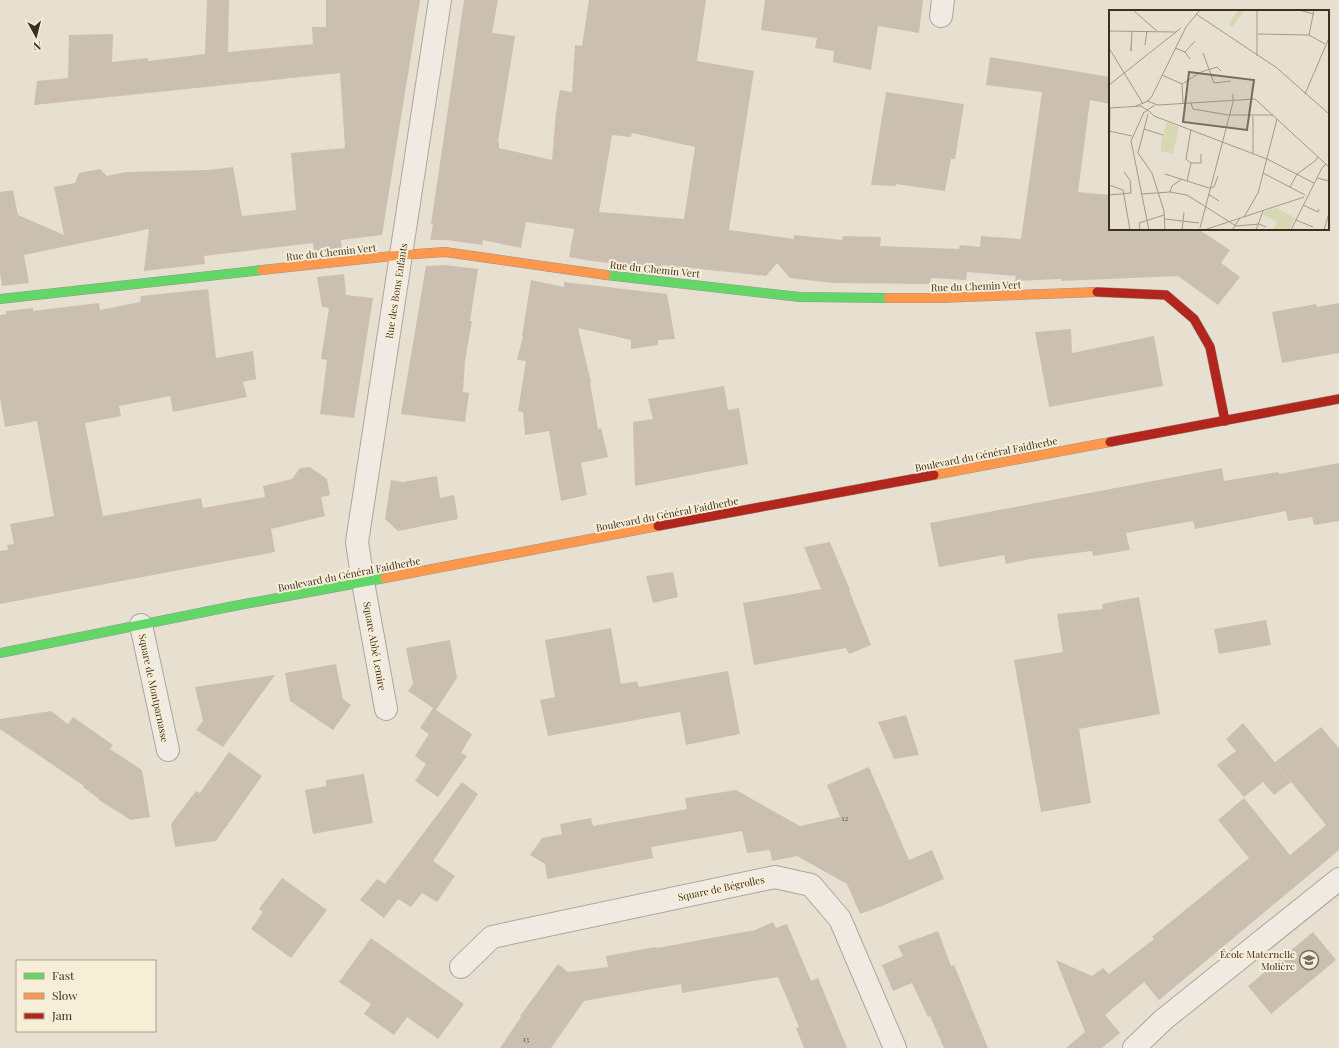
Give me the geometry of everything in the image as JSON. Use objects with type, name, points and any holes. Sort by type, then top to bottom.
[{"type":"main road","name":"Rue du Chemin Vert","points":[[0,299],[401,255],[445,252],[589,273],[800,296],[939,298],[1104,292],[1166,295],[1194,319],[1210,347],[1225,421]]},
{"type":"main road","name":"Boulevard du Général Faidherbe","points":[[0,653],[363,582],[1339,399]]},
{"type":"street","name":"Rue des Bons Enfants","points":[[363,582],[357,542],[440,0]]},
{"type":"street","name":"Square Abbé Lemire","points":[[363,582],[386,709]]},
{"type":"street","name":"Square de Montparnasse","points":[[141,625],[168,750]]},
{"type":"street","name":"Square de Bégrolles","points":[[461,967],[492,937],[775,877],[812,885],[840,919],[895,1048]]},
{"type":"street","points":[[1134,1048],[1163,1020],[1339,879]]},
{"type":"building","points":[[207,0],[229,0],[228,52],[313,44],[312,27],[326,27],[326,0],[420,0],[382,235],[341,240],[342,249],[314,252],[313,243],[204,256],[205,264],[144,271],[149,229],[24,255],[29,283],[2,286],[0,274],[0,192],[13,190],[18,215],[64,235],[54,187],[75,183],[79,173],[100,169],[107,176],[126,172],[207,170],[233,167],[242,216],[296,210],[291,153],[345,148],[340,73],[34,105],[37,81],[68,78],[69,35],[113,34],[112,62],[148,58],[148,61],[205,54]]},
{"type":"building","points":[[464,0],[498,0],[492,33],[515,36],[498,142],[499,148],[552,160],[556,112],[560,90],[572,92],[575,45],[582,46],[589,0],[706,0],[697,61],[754,71],[729,230],[794,239],[794,235],[842,240],[843,236],[881,237],[880,246],[959,249],[960,245],[980,247],[981,236],[1021,239],[1042,92],[986,85],[990,57],[1109,77],[1109,104],[1090,100],[1078,192],[1109,195],[1109,230],[1200,230],[1230,250],[1221,263],[1240,277],[1218,305],[1178,276],[1061,281],[1061,279],[1015,281],[1016,276],[967,272],[966,280],[931,278],[930,284],[834,283],[790,278],[777,263],[766,276],[662,265],[662,269],[569,257],[574,229],[526,222],[521,248],[483,240],[482,245],[447,240],[430,240],[433,225],[431,224]],"holes":[[[632,133],[695,147],[684,219],[599,212],[612,135],[631,137]]]},
{"type":"building","points":[[765,0],[923,0],[919,33],[878,26],[871,70],[833,62],[834,51],[815,48],[817,38],[761,30]]},
{"type":"building","points":[[886,92],[964,104],[955,159],[951,159],[945,191],[896,184],[896,186],[871,185]]},
{"type":"building","points":[[445,265],[478,269],[470,321],[472,321],[465,361],[463,392],[469,393],[465,422],[401,414],[426,266]]},
{"type":"building","points":[[344,274],[346,295],[373,298],[354,418],[320,414],[327,360],[321,359],[329,308],[322,307],[317,277]]},
{"type":"building","points":[[531,280],[564,287],[564,282],[667,294],[675,339],[658,340],[658,345],[631,349],[631,340],[578,328],[591,382],[598,429],[601,428],[608,457],[581,463],[587,495],[561,501],[549,431],[525,435],[523,412],[518,411],[526,361],[517,360],[523,336]]},
{"type":"building","points":[[208,289],[216,358],[253,351],[256,379],[243,382],[247,397],[173,412],[170,396],[119,406],[121,416],[85,423],[103,516],[201,498],[203,508],[265,497],[263,486],[292,479],[300,468],[310,467],[327,479],[330,495],[321,497],[325,516],[271,529],[275,552],[0,604],[0,551],[8,550],[7,545],[14,544],[10,524],[54,516],[37,421],[5,427],[0,397],[0,315],[6,314],[6,311],[33,308],[33,311],[99,303],[100,310],[140,302],[141,296]]},
{"type":"building","points":[[1339,303],[1339,353],[1282,363],[1272,312],[1316,304],[1317,307]]},
{"type":"building","points":[[1071,329],[1072,353],[1154,336],[1163,386],[1049,407],[1035,332]]},
{"type":"building","points":[[724,386],[728,410],[739,408],[748,464],[635,486],[633,422],[653,419],[648,399]]},
{"type":"building","points":[[1339,463],[1339,521],[1314,525],[1312,517],[1288,521],[1286,511],[1195,529],[1193,521],[1126,533],[1130,550],[1093,556],[1092,551],[1030,559],[1006,564],[1004,555],[939,567],[930,523],[1222,468],[1224,481],[1278,472],[1279,474]]},
{"type":"building","points":[[437,476],[440,498],[454,495],[458,519],[398,531],[385,519],[391,480],[403,482]]},
{"type":"building","points":[[830,542],[871,645],[849,654],[846,648],[754,665],[743,603],[821,589],[804,547]]},
{"type":"building","points":[[673,572],[678,597],[653,603],[646,576]]},
{"type":"building","points":[[1139,597],[1160,714],[1079,729],[1091,803],[1041,812],[1014,660],[1063,652],[1057,614],[1103,609],[1102,604]]},
{"type":"building","points":[[1266,620],[1271,645],[1219,654],[1214,629]]},
{"type":"building","points":[[611,628],[621,684],[637,681],[639,687],[728,671],[740,734],[686,745],[680,712],[548,736],[540,700],[555,697],[545,640]]},
{"type":"building","points":[[450,640],[457,678],[436,710],[472,734],[461,753],[467,756],[438,797],[415,781],[426,764],[415,756],[429,734],[420,728],[433,708],[408,691],[413,684],[406,648]]},
{"type":"building","points":[[336,664],[343,699],[351,705],[333,730],[290,701],[285,673]]},
{"type":"building","points":[[275,675],[223,747],[196,730],[203,721],[195,687]]},
{"type":"building","points":[[51,711],[68,724],[73,717],[113,745],[110,749],[142,770],[150,817],[131,820],[99,800],[83,787],[84,786],[0,729],[0,719]]},
{"type":"building","points":[[906,715],[919,755],[894,759],[878,722]]},
{"type":"building","points":[[1243,723],[1291,782],[1274,795],[1263,782],[1244,797],[1217,765],[1236,751],[1226,739]]},
{"type":"building","points":[[1321,727],[1339,748],[1339,850],[1159,1000],[1144,982],[1105,1015],[1120,1033],[1102,1048],[1066,1048],[1085,1032],[1056,960],[1092,976],[1103,968],[1109,974],[1154,939],[1152,937],[1249,858],[1218,820],[1244,798],[1290,855],[1326,825],[1275,762]]},
{"type":"building","points":[[229,752],[262,776],[216,841],[175,847],[171,824],[196,791],[200,793]]},
{"type":"building","points":[[869,767],[909,860],[932,850],[944,879],[860,914],[847,884],[797,856],[772,861],[770,850],[747,853],[742,831],[651,847],[653,858],[547,879],[545,864],[530,855],[542,838],[562,834],[560,824],[591,818],[593,826],[687,809],[685,798],[736,790],[800,826],[840,817],[827,785]]},
{"type":"building","points":[[364,774],[373,823],[313,834],[305,790],[326,786],[326,780]]},
{"type":"building","points":[[462,782],[478,794],[433,861],[455,876],[437,902],[422,893],[411,907],[398,899],[384,918],[360,900],[377,879],[385,884]]},
{"type":"building","points":[[282,878],[327,910],[291,958],[251,929],[263,912],[259,909]]},
{"type":"building","points":[[773,922],[776,928],[787,924],[811,981],[818,978],[847,1048],[804,1048],[796,1028],[799,1027],[778,977],[682,993],[681,984],[584,1001],[551,1048],[500,1048],[521,1017],[520,1016],[558,964],[568,972],[608,967],[606,956],[755,930]]},
{"type":"building","points":[[938,931],[951,966],[954,965],[988,1048],[944,1048],[930,1016],[928,1017],[912,983],[893,991],[882,965],[903,956],[898,946]]},
{"type":"building","points":[[1313,932],[1336,960],[1271,1014],[1248,986]]},
{"type":"building","points":[[371,938],[464,1004],[438,1039],[407,1017],[394,1035],[364,1014],[371,1004],[339,982]]},
{"type":"traffic: fast","points":[[0,299],[262,270]]},
{"type":"traffic: fast","points":[[606,275],[800,297],[888,298]]},
{"type":"traffic: fast","points":[[0,653],[234,606],[385,578]]},
{"type":"traffic: slow","points":[[262,270],[401,255],[445,252],[606,275]]},
{"type":"traffic: slow","points":[[888,298],[939,298],[1097,292]]},
{"type":"traffic: slow","points":[[934,475],[1110,442]]},
{"type":"traffic: slow","points":[[385,578],[658,526]]},
{"type":"traffic: jam","points":[[1097,292],[1166,295],[1194,319],[1210,347],[1225,421]]},
{"type":"traffic: jam","points":[[1110,442],[1339,399]]},
{"type":"traffic: jam","points":[[658,526],[934,475]]},
{"type":"place","name":"École Maternelle Molière","points":[[1309,960]]}]
